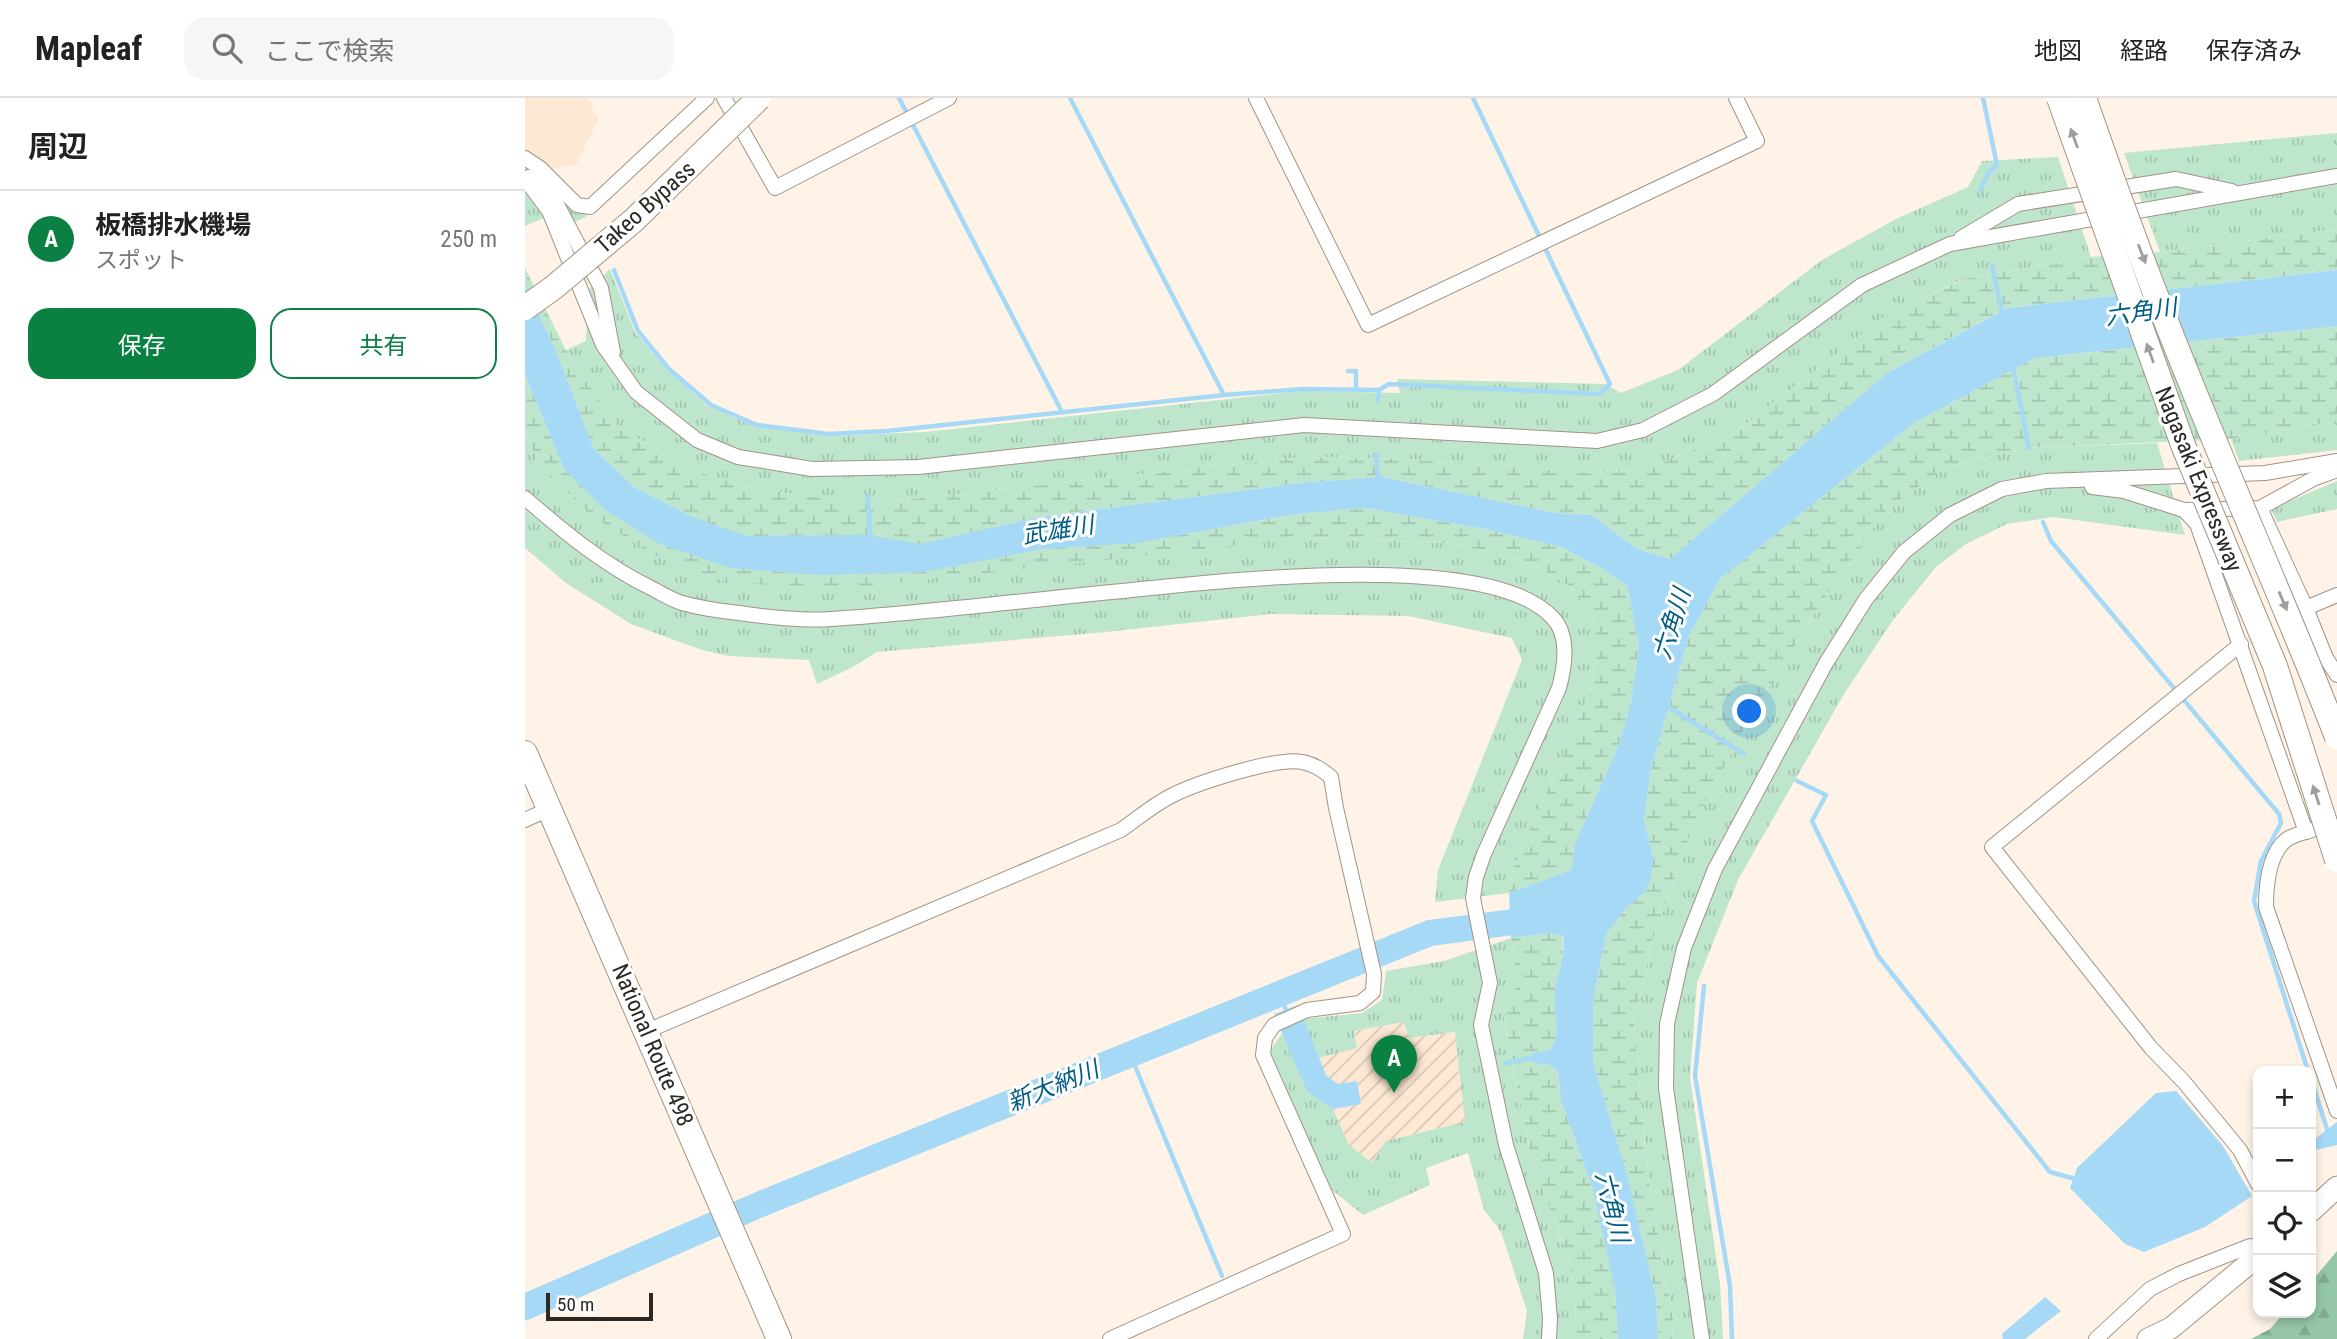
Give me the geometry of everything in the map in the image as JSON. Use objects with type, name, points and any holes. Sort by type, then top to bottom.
[{"type":"highway","name":"Takeo Bypass","points":[[525,308],[553,288],[633,220],[759,98]]},
{"type":"highway","name":"Nagasaki Expressway","points":[[2059,98],[2183,445],[2275,666],[2337,860]]},
{"type":"highway","name":"Nagasaki Expressway","points":[[2084,98],[2212,434],[2337,737]]},
{"type":"highway","name":"National Route 498","points":[[525,753],[779,1339]]},
{"type":"main road","points":[[2316,1206],[2337,1187]]},
{"type":"main road","points":[[2148,1339],[2181,1321],[2253,1260]]},
{"type":"street","points":[[525,174],[577,205],[590,207],[707,98]]},
{"type":"street","points":[[724,98],[775,188],[949,98]]},
{"type":"street","points":[[1256,98],[1368,325],[1756,141],[1736,98]]},
{"type":"street","points":[[525,158],[556,191],[601,288],[615,362]]},
{"type":"street","points":[[1950,244],[2337,176]]},
{"type":"street","points":[[525,180],[549,211],[603,345],[636,392],[697,440],[738,457],[812,469],[918,467],[1304,425],[1597,441],[1643,430],[1713,394],[1862,285],[1950,244],[2018,204],[2176,179],[2238,193]]},
{"type":"street","points":[[1702,1339],[1666,1088],[1667,1024],[1683,948],[1715,869],[1826,663],[1866,599],[1904,552],[1949,515],[2001,489],[2046,481],[2265,473],[2337,461]]},
{"type":"street","points":[[2046,481],[2123,491],[2184,510],[2260,508],[2313,479],[2337,470]]},
{"type":"street","points":[[525,498],[568,536],[627,576],[680,602],[741,614],[828,619],[1260,578],[1350,575],[1444,579],[1490,586],[1532,601],[1554,618],[1562,638],[1565,663],[1559,688],[1484,854],[1472,898],[1490,983],[1482,1025],[1506,1145],[1546,1273],[1551,1319],[1549,1339]]},
{"type":"street","points":[[2260,508],[2326,658],[2337,675]]},
{"type":"street","points":[[2184,510],[2197,524],[2306,832]]},
{"type":"street","points":[[2306,608],[2337,595]]},
{"type":"street","points":[[2241,644],[1992,847],[2151,1048],[2240,1150],[2253,1175]]},
{"type":"street","points":[[647,1031],[1121,830],[1170,796],[1226,776],[1284,762],[1301,762],[1318,767],[1331,777],[1374,974],[1374,992],[1360,1003],[1307,1010],[1274,1025],[1265,1038],[1263,1055],[1343,1234],[1110,1339]]},
{"type":"street","points":[[525,820],[549,809]]},
{"type":"street","points":[[2337,822],[2294,835],[2284,842],[2272,862],[2266,881],[2266,907],[2337,1111]]},
{"type":"street","points":[[2096,1339],[2150,1289],[2179,1274],[2250,1246],[2257,1255]]},
{"type":"shaded area","points":[[525,98],[587,98],[598,119],[577,164],[550,169],[525,151]]},
{"type":"shaded area","points":[[1405,1022],[1410,1038],[1455,1032],[1465,1122],[1386,1141],[1373,1164],[1349,1146],[1333,1109],[1361,1104],[1357,1081],[1338,1084],[1326,1075],[1319,1058],[1357,1048],[1354,1031]]},
{"type":"green space","points":[[2337,133],[2337,229],[2160,252],[2124,153]]},
{"type":"green space","points":[[525,151],[550,169],[587,216],[562,229],[546,217],[525,226]]},
{"type":"green space","points":[[2058,157],[2091,257],[1963,279],[1884,317],[1733,434],[1651,467],[1594,473],[1409,459],[1301,457],[865,504],[750,488],[695,471],[616,426],[566,350],[586,341],[588,290],[610,269],[635,332],[667,370],[708,406],[756,427],[827,436],[925,432],[1302,391],[1400,393],[1397,379],[1605,384],[1621,393],[1678,370],[1822,260],[1896,219],[1968,187],[1982,161]]},
{"type":"green space","points":[[2337,229],[2337,270],[2006,308],[1887,373],[1670,559],[1637,549],[1592,515],[1555,513],[1383,477],[1308,482],[1039,517],[921,544],[868,535],[746,536],[693,517],[634,487],[594,449],[554,346],[525,287],[525,268],[566,350],[616,426],[695,471],[750,488],[866,504],[1301,457],[1409,459],[1594,473],[1651,467],[1733,434],[1884,317],[1964,279],[2091,257],[2160,252]]},
{"type":"green space","points":[[2337,326],[2337,421],[2231,439],[2024,448],[1946,467],[1887,509],[1829,591],[1755,709],[1695,821],[1652,942],[1634,1022],[1647,1170],[1674,1324],[1673,1339],[1658,1339],[1656,1297],[1627,1174],[1593,1062],[1594,996],[1606,935],[1626,908],[1643,894],[1653,857],[1644,820],[1651,769],[1689,636],[1720,579],[1914,423],[2035,358]]},
{"type":"green space","points":[[525,375],[564,469],[731,568],[821,575],[923,572],[1042,549],[1136,543],[1295,514],[1367,508],[1489,530],[1561,547],[1603,569],[1627,586],[1639,646],[1630,707],[1617,749],[1574,846],[1572,871],[1509,893],[1513,868],[1590,693],[1599,646],[1590,611],[1571,587],[1531,563],[1453,543],[1305,538],[841,589],[725,582],[652,554],[588,513],[540,465],[525,432]]},
{"type":"green space","points":[[2337,421],[2337,450],[2239,461],[2231,439]]},
{"type":"green space","points":[[525,432],[540,465],[588,513],[1453,543],[1531,563],[1571,587],[1590,611],[1599,646],[1590,693],[1513,868],[1509,893],[1435,902],[1438,870],[1522,660],[1512,638],[1408,616],[1271,614],[877,652],[817,684],[809,660],[728,656],[702,650],[631,624],[566,583],[525,548]]},
{"type":"green space","points":[[2157,443],[2185,535],[2053,517],[2007,524],[1966,544],[1936,567],[1893,620],[1844,694],[1738,880],[1697,983],[1690,1077],[1720,1284],[1723,1339],[1673,1339],[1674,1324],[1647,1170],[1634,1022],[1652,942],[1695,821],[1755,709],[1829,591],[1887,509],[1946,467],[2024,448]]},
{"type":"green space","points":[[2337,481],[2337,509],[2277,522],[2271,509]]},
{"type":"green space","points":[[1550,933],[1562,936],[1563,943],[1554,999],[1556,1036],[1550,1050],[1532,1053],[1534,1063],[1549,1065],[1558,1071],[1561,1101],[1592,1186],[1615,1290],[1618,1339],[1572,1339],[1576,1322],[1570,1264],[1530,1152],[1504,1017],[1519,979],[1511,938]]},
{"type":"green space","points":[[1511,938],[1519,979],[1504,1018],[1530,1152],[1570,1264],[1576,1322],[1572,1339],[1523,1339],[1527,1311],[1501,1232],[1484,1210],[1468,1153],[1426,1168],[1430,1185],[1363,1215],[1332,1190],[1269,1053],[1282,1033],[1307,1092],[1333,1109],[1349,1145],[1372,1163],[1386,1141],[1465,1122],[1455,1032],[1409,1038],[1404,1022],[1354,1031],[1357,1048],[1319,1058],[1303,1019],[1362,1013],[1382,1000],[1386,971],[1444,961]]},
{"type":"green space","points":[[2337,1251],[2337,1339],[2251,1339],[2270,1329],[2280,1318],[2316,1318],[2316,1276]]},
{"type":"water","points":[[2337,270],[2337,326],[2035,358],[1914,423],[1720,579],[1689,636],[1651,769],[1644,820],[1653,857],[1651,879],[1643,894],[1626,908],[1606,935],[1594,996],[1593,1062],[1627,1174],[1656,1297],[1658,1339],[1618,1339],[1615,1290],[1592,1186],[1561,1101],[1558,1071],[1549,1065],[1533,1063],[1532,1053],[1550,1050],[1556,1036],[1554,999],[1563,936],[1550,933],[1511,938],[1509,893],[1572,870],[1574,846],[1617,749],[1630,707],[1639,646],[1627,586],[1603,569],[1561,547],[1489,530],[1367,508],[1295,514],[1136,543],[1042,549],[923,572],[821,575],[731,568],[660,544],[605,510],[564,469],[525,375],[525,287],[554,346],[594,449],[634,487],[693,517],[746,536],[868,535],[921,544],[1039,517],[1308,482],[1383,477],[1555,513],[1592,515],[1637,549],[1670,559],[1887,373],[2007,308]]},
{"type":"water","points":[[1298,1005],[1326,1075],[1338,1084],[1357,1081],[1361,1104],[1333,1109],[1307,1092],[1274,1014]]},
{"type":"water","points":[[2176,1091],[2223,1146],[2252,1196],[2205,1227],[2144,1252],[2125,1244],[2070,1188],[2077,1168],[2156,1093]]},
{"type":"water","points":[[2337,1122],[2337,1145],[2316,1150],[2316,1138]]},
{"type":"water","points":[[2045,1297],[2061,1311],[2025,1339],[2003,1339],[2002,1334]]},
{"type":"waterway","points":[[899,98],[1062,412]]},
{"type":"waterway","points":[[1070,98],[1224,395]]},
{"type":"waterway","points":[[1379,390],[1389,384],[1599,394],[1610,384],[1473,98]]},
{"type":"waterway","points":[[1980,191],[1988,173],[1997,165],[1983,98]]},
{"type":"waterway","points":[[1992,266],[2003,316]]},
{"type":"waterway","points":[[614,270],[638,331],[669,369],[711,405],[757,425],[828,434],[887,431],[1303,389],[1379,390],[1378,400]]},
{"type":"waterway","points":[[2013,366],[2029,448]]},
{"type":"waterway","points":[[1348,371],[1356,371],[1356,389]]},
{"type":"waterway","points":[[1376,454],[1378,481]]},
{"type":"waterway","points":[[868,496],[870,541]]},
{"type":"waterway","points":[[2043,522],[2051,541],[2279,814],[2281,823],[2261,861],[2254,901],[2306,1066]]},
{"type":"waterway","points":[[1665,705],[1744,754]]},
{"type":"waterway","points":[[1797,781],[1826,795],[1812,821],[1878,956],[2050,1172],[2072,1178]]},
{"type":"waterway","name":"新大納川","points":[[525,1307],[761,1204],[1430,933],[1543,918]]},
{"type":"waterway","points":[[1704,986],[1695,1076],[1730,1286],[1732,1339]]},
{"type":"waterway","points":[[1279,994],[1287,1012]]},
{"type":"waterway","points":[[1130,1054],[1222,1276]]},
{"type":"waterway","points":[[1506,1063],[1536,1057]]},
{"type":"waterway","points":[[2316,1095],[2328,1132]]},
{"type":"place","name":"板橋排水機場","points":[[1394,1093]]},
{"type":"water label","name":"六角川","points":[[2141,312]]},
{"type":"water label","name":"武雄川","points":[[1058,530]]},
{"type":"water label","name":"六角川","points":[[1672,624]]},
{"type":"water label","name":"六角川","points":[[1612,1207]]}]
